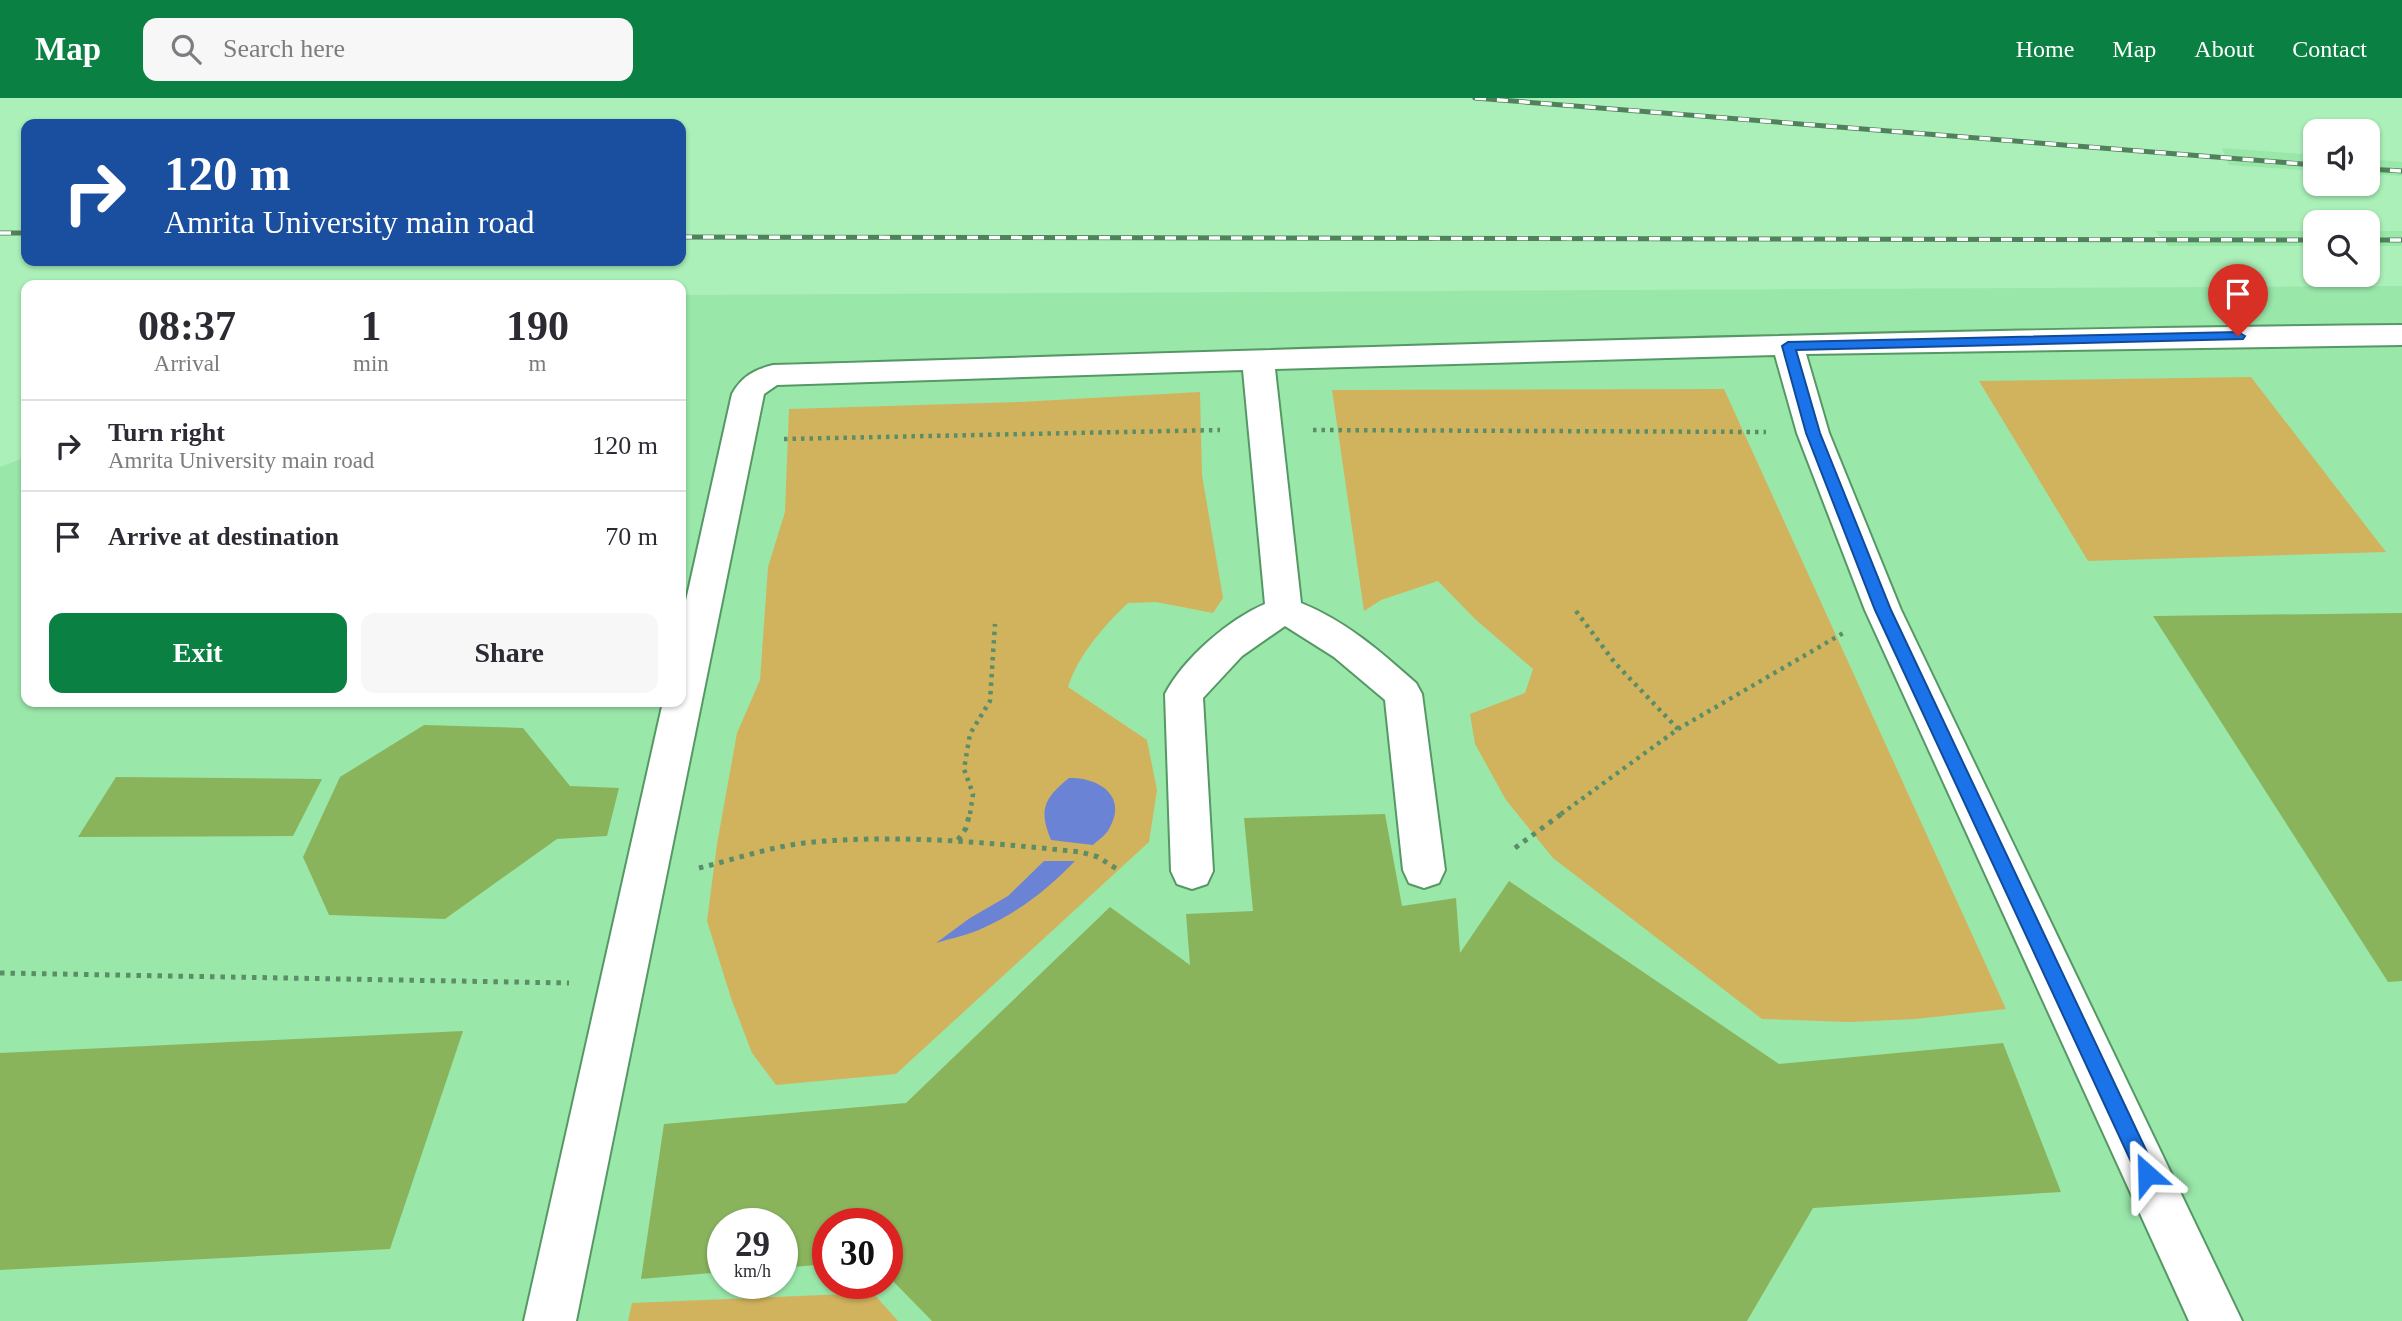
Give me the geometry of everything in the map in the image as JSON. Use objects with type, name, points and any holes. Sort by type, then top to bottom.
[{"type":"street","points":[[686,688],[748,394],[755,384],[773,375],[2170,336],[2402,335]]},
{"type":"street","points":[[1788,346],[1813,433],[1883,610],[2216,1321]]},
{"type":"street","points":[[1258,360],[1284,611]]},
{"type":"street","points":[[1192,871],[1184,694],[1231,645],[1266,618],[1284,611],[1306,619],[1360,655],[1404,694],[1424,870]]},
{"type":"street","points":[[551,1321],[682,707]]},
{"type":"path","points":[[777,439],[1266,429],[1813,433]]},
{"type":"path","points":[[1515,848],[1678,729],[1883,610]]},
{"type":"path","points":[[1576,611],[1615,663],[1678,729]]},
{"type":"path","points":[[958,840],[966,828],[973,802],[973,794],[964,769],[970,734],[989,701],[995,624]]},
{"type":"path","points":[[648,868],[665,871],[694,869],[811,842],[897,838],[958,840],[1080,852],[1098,857],[1117,869]]},
{"type":"path","points":[[0,973],[623,984]]},
{"type":"shaded area","points":[[2222,148],[2303,154],[2303,170],[2229,165]]},
{"type":"shaded area","points":[[2380,160],[2402,162],[2402,176],[2380,175]]},
{"type":"shaded area","points":[[2155,231],[2303,231],[2303,246],[2168,246]]},
{"type":"shaded area","points":[[2380,231],[2402,231],[2402,246],[2380,246]]},
{"type":"shaded area","points":[[2402,286],[2402,1321],[0,1321],[0,467],[21,459],[21,707],[686,707],[686,295]]},
{"type":"shaded area","points":[[2251,377],[2386,552],[2088,561],[1979,381]]},
{"type":"shaded area","points":[[1724,389],[2006,1009],[1916,1019],[1849,1022],[1762,1019],[1553,858],[1506,800],[1475,744],[1470,714],[1525,693],[1533,669],[1475,619],[1438,581],[1381,600],[1364,611],[1332,390]]},
{"type":"shaded area","points":[[1200,392],[1202,475],[1223,598],[1213,613],[1156,602],[1128,603],[1078,663],[1068,687],[1147,740],[1157,790],[1149,842],[896,1074],[776,1085],[752,1053],[731,998],[707,921],[717,844],[737,733],[760,680],[768,567],[785,512],[789,409],[1019,402]]},
{"type":"shaded area","points":[[798,1296],[812,1296],[812,1299],[878,1299],[898,1321],[628,1321],[632,1303],[798,1299]]},
{"type":"water","points":[[1069,778],[1100,785],[1113,798],[1114,817],[1108,831],[1093,845],[1051,840],[1047,830],[1046,806],[1054,792]]},
{"type":"water","points":[[1044,861],[1075,861],[1044,890],[1008,915],[966,935],[936,943],[970,918],[1008,896]]},
{"type":"building","points":[[2402,613],[2402,981],[2388,982],[2153,616]]},
{"type":"building","points":[[424,725],[523,728],[570,786],[619,788],[607,836],[557,839],[445,919],[329,915],[303,857],[340,777]]},
{"type":"building","points":[[116,777],[322,779],[293,836],[78,837]]},
{"type":"building","points":[[1385,814],[1402,906],[1456,898],[1460,953],[1509,881],[1779,1064],[2003,1043],[2061,1192],[1813,1208],[1747,1321],[932,1321],[903,1291],[903,1208],[812,1208],[812,1265],[798,1267],[798,1208],[707,1208],[707,1273],[641,1279],[664,1124],[906,1103],[1110,907],[1190,965],[1186,914],[1253,911],[1244,818]]},
{"type":"building","points":[[463,1031],[390,1249],[0,1270],[0,1053]]},
{"type":"railway","points":[[1475,98],[2303,164]]},
{"type":"railway","points":[[2380,170],[2402,171]]},
{"type":"railway","points":[[0,233],[21,233]]},
{"type":"railway","points":[[686,237],[2303,240]]},
{"type":"railway","points":[[2380,240],[2402,240]]},
{"type":"route","points":[[2147,1174],[1883,610],[1813,433],[1788,346],[2238,336]]}]
